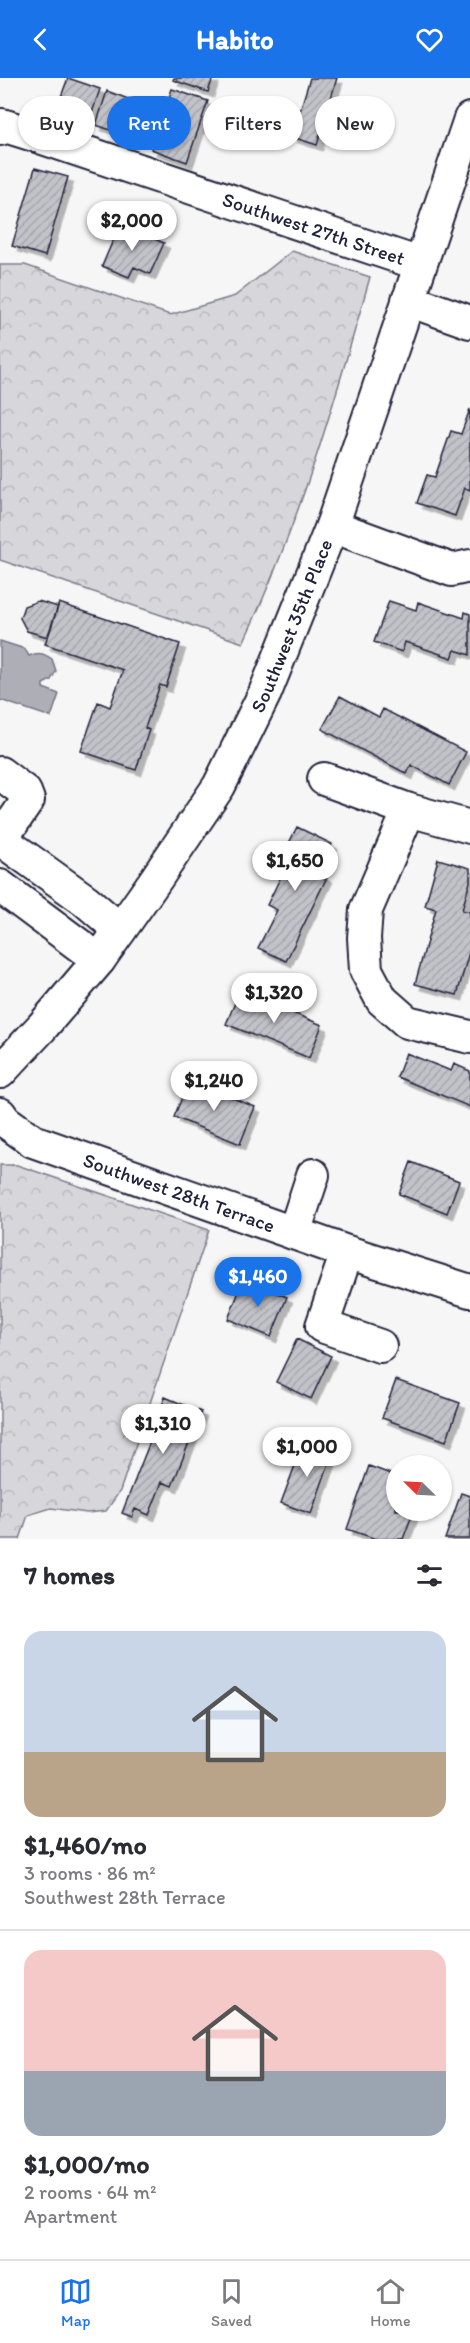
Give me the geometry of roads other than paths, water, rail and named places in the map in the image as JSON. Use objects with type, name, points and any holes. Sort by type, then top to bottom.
[{"type":"street","name":"Southwest 35th Place","points":[[0,1072],[99,960],[120,930],[219,786],[265,693],[332,526],[470,118]]},
{"type":"street","name":"Southwest 27th Street","points":[[1,127],[420,264]]},
{"type":"street","points":[[408,300],[470,322]]},
{"type":"street","points":[[332,526],[452,570],[470,566]]},
{"type":"street","points":[[0,773],[25,792],[28,800],[0,840],[85,900],[120,930]]},
{"type":"street","points":[[324,779],[409,810],[470,827]]},
{"type":"street","points":[[409,810],[366,910],[364,938],[366,970],[382,1000],[407,1022],[470,1037]]},
{"type":"street","points":[[0,886],[99,960]]},
{"type":"street","name":"Southwest 28th Terrace","points":[[0,1114],[5,1121],[33,1141],[347,1252],[470,1291]]},
{"type":"street","points":[[294,1233],[313,1175]]},
{"type":"street","points":[[347,1252],[322,1326],[380,1346]]}]
